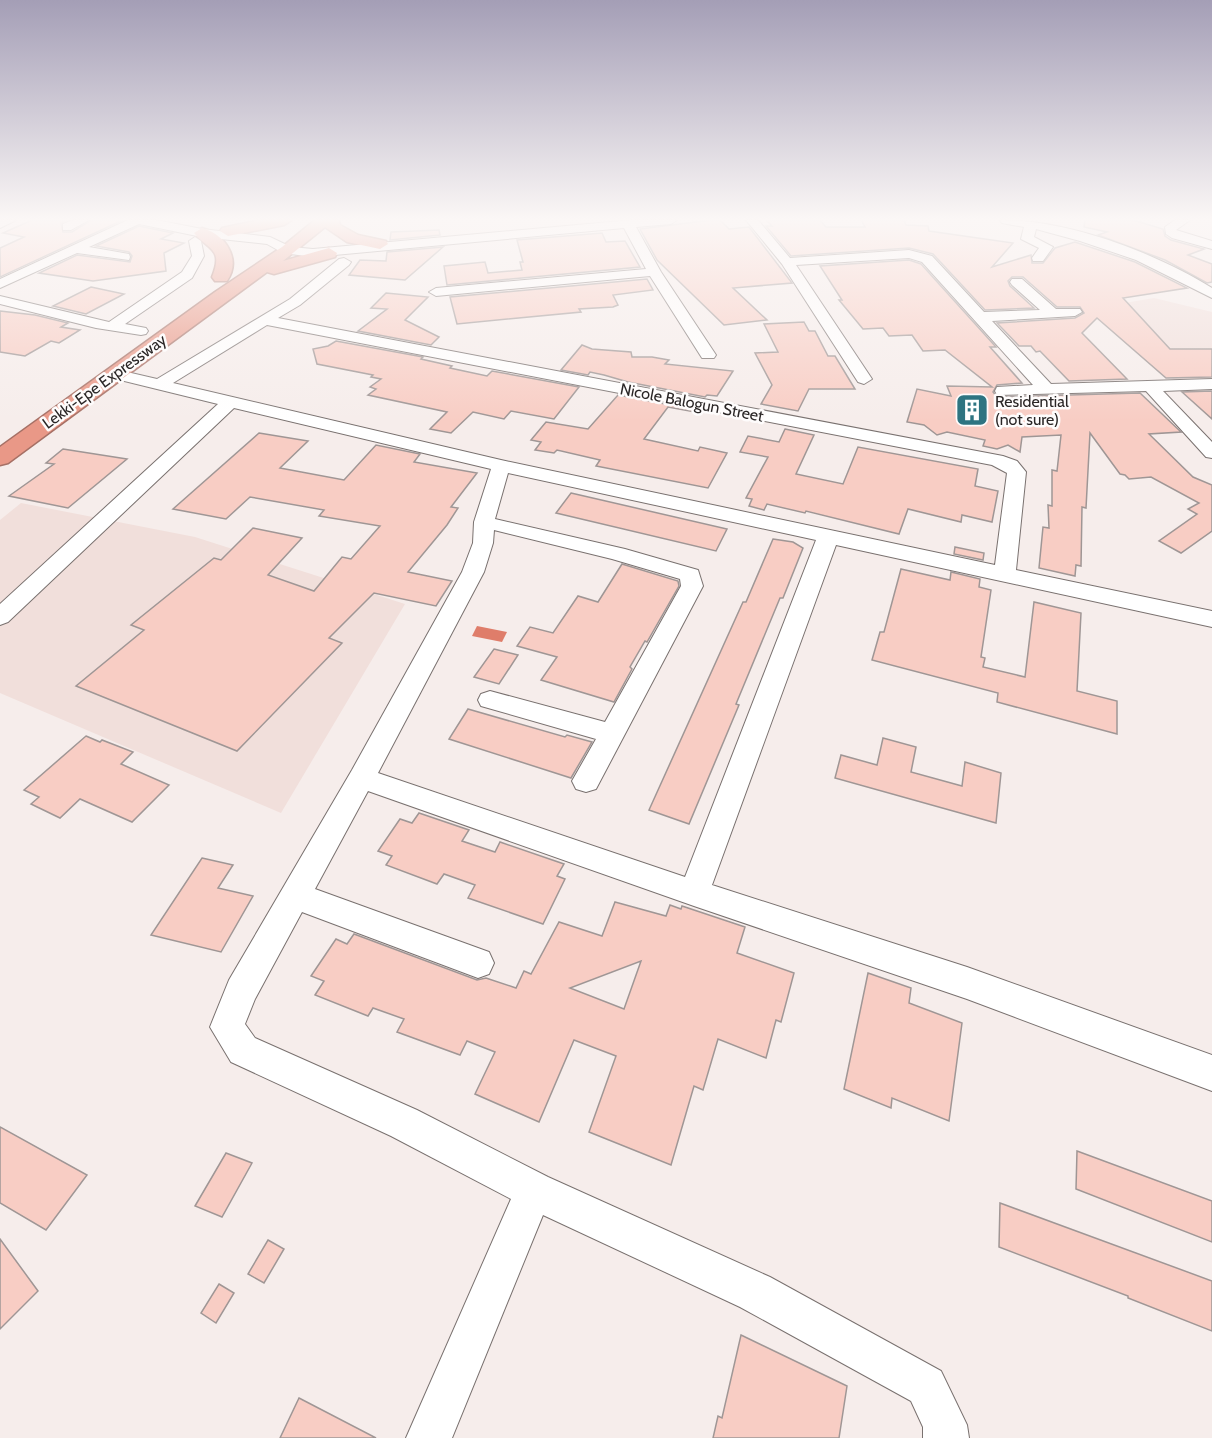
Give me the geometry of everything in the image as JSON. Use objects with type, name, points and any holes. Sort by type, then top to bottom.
[{"type":"highway","name":"Lekki-Epe Expressway","points":[[123,344],[141,331],[219,287]]},
{"type":"highway","name":"Lekki-Epe Expressway","points":[[0,458],[181,325],[220,287]]},
{"type":"highway","points":[[181,325],[187,316],[227,287]]},
{"type":"street","points":[[112,326],[169,287]]},
{"type":"street","points":[[159,385],[295,302],[309,287]]},
{"type":"street","points":[[436,292],[489,287]]},
{"type":"street","points":[[664,287],[708,355]]},
{"type":"street","points":[[804,287],[864,379]]},
{"type":"street","points":[[953,287],[1046,389]]},
{"type":"street","points":[[1023,287],[1052,313]]},
{"type":"street","points":[[0,300],[141,331]]},
{"type":"street","points":[[9,316],[27,306]]},
{"type":"street","points":[[980,317],[1075,312]]},
{"type":"street","name":"Nicole Balogun Street","points":[[263,320],[984,458],[1010,465],[1017,472],[1005,574]]},
{"type":"street","points":[[114,374],[501,466],[1212,619]]},
{"type":"street","points":[[1003,391],[1212,384]]},
{"type":"street","points":[[1151,387],[1212,453]]},
{"type":"street","points":[[0,617],[230,402]]},
{"type":"street","points":[[501,466],[484,522],[483,543],[473,572],[362,778],[241,991],[227,1027],[243,1050],[404,1123],[534,1191],[755,1292],[926,1386],[945,1425],[946,1438]]},
{"type":"street","points":[[484,522],[618,554],[690,575],[692,586],[586,781]]},
{"type":"street","points":[[694,893],[828,537]]},
{"type":"street","points":[[490,700],[612,734]]},
{"type":"street","points":[[362,778],[694,893],[967,983],[1212,1073]]},
{"type":"street","points":[[294,895],[478,963]]},
{"type":"street","points":[[429,1438],[534,1191]]},
{"type":"shaded area","points":[[1154,298],[1212,312],[1212,378],[1174,380],[1107,306]]},
{"type":"shaded area","points":[[21,503],[195,537],[405,604],[281,813],[0,693],[0,520]]},
{"type":"shaded area","points":[[477,626],[507,632],[502,642],[472,636]]},
{"type":"building","points":[[91,287],[124,294],[86,314],[53,306]]},
{"type":"building","points":[[558,287],[651,287],[653,290],[613,295],[618,305],[613,307],[457,324],[450,297]]},
{"type":"building","points":[[685,287],[744,287],[733,288],[767,320],[724,325]]},
{"type":"building","points":[[834,287],[942,287],[996,347],[990,347],[1022,383],[997,385],[993,392],[997,397],[1140,393],[1181,432],[1149,434],[1193,477],[1212,485],[1212,531],[1181,553],[1159,541],[1197,514],[1188,509],[1199,503],[1151,477],[1129,479],[1120,474],[1090,433],[1086,508],[1082,507],[1081,566],[1076,565],[1075,576],[1039,568],[1043,527],[1049,528],[1048,505],[1052,506],[1052,470],[1057,471],[1061,435],[1022,437],[1020,452],[1008,445],[997,449],[983,446],[985,440],[947,432],[937,435],[924,425],[907,422],[917,389],[951,396],[947,386],[992,387],[945,350],[923,351],[912,335],[889,336],[883,328],[863,329],[839,300],[842,300]]},
{"type":"building","points":[[964,287],[1011,287],[1034,308],[985,310]]},
{"type":"building","points":[[1034,287],[1185,287],[1187,288],[1123,298],[1170,349],[1212,349],[1212,377],[1166,378],[1097,318],[1082,333],[1127,379],[1069,381],[1040,351],[1036,352],[1031,346],[1019,346],[997,323],[1075,318],[1084,313],[1080,307],[1057,307]]},
{"type":"building","points":[[386,293],[428,297],[405,320],[439,337],[431,345],[358,331],[387,309],[371,308]]},
{"type":"building","points":[[0,311],[35,315],[68,323],[61,327],[80,330],[59,343],[51,341],[25,356],[0,352]]},
{"type":"building","points":[[804,322],[809,331],[815,331],[828,356],[835,356],[855,389],[809,389],[798,411],[761,404],[772,385],[755,353],[778,352],[764,324]]},
{"type":"building","points":[[336,341],[423,357],[421,359],[452,366],[450,368],[487,376],[492,371],[579,387],[554,419],[511,411],[504,419],[473,412],[451,433],[430,429],[447,412],[368,395],[376,389],[370,387],[381,379],[371,377],[373,375],[317,364],[313,349],[328,346]]},
{"type":"building","points":[[582,345],[592,349],[631,352],[632,357],[669,360],[665,364],[733,371],[717,396],[707,395],[705,397],[590,372],[588,375],[561,370]]},
{"type":"building","points":[[1212,391],[1212,419],[1182,392]]},
{"type":"building","points":[[618,395],[697,410],[695,412],[668,407],[644,439],[698,451],[700,447],[727,453],[708,488],[596,466],[600,460],[557,450],[554,453],[535,450],[541,442],[531,440],[546,422],[588,429]]},
{"type":"building","points":[[785,429],[814,435],[796,474],[843,484],[858,447],[978,469],[975,486],[998,491],[992,522],[962,515],[961,522],[908,509],[899,534],[806,511],[805,513],[767,504],[764,510],[749,506],[752,499],[746,498],[768,457],[740,452],[748,436],[779,442]]},
{"type":"building","points":[[259,433],[308,441],[280,468],[344,480],[376,445],[420,454],[414,462],[477,473],[451,507],[458,508],[447,525],[408,572],[452,581],[436,606],[374,593],[329,638],[342,643],[237,751],[76,686],[144,630],[131,625],[214,558],[221,560],[253,528],[302,538],[268,575],[314,591],[342,557],[351,559],[380,526],[319,516],[324,510],[250,497],[226,519],[173,509]]},
{"type":"building","points":[[63,449],[127,459],[68,508],[9,496],[54,464],[46,463]]},
{"type":"building","points":[[571,493],[727,529],[716,551],[556,513]]},
{"type":"building","points":[[773,539],[793,542],[803,548],[736,704],[739,705],[689,824],[649,810],[743,602],[746,602]]},
{"type":"building","points":[[955,547],[984,553],[983,560],[954,554]]},
{"type":"building","points":[[622,564],[678,581],[679,586],[630,667],[632,669],[614,702],[541,680],[557,657],[517,646],[530,627],[553,633],[578,596],[598,602]]},
{"type":"building","points":[[901,569],[950,580],[951,572],[980,579],[979,587],[991,590],[981,657],[985,658],[983,667],[1025,677],[1034,602],[1081,613],[1077,691],[1117,701],[1117,734],[997,702],[998,693],[872,660],[880,632],[884,632]]},
{"type":"building","points":[[494,649],[518,655],[499,684],[474,677]]},
{"type":"building","points":[[468,709],[565,737],[567,735],[592,742],[571,778],[449,739]]},
{"type":"building","points":[[86,736],[133,752],[121,764],[169,785],[132,822],[80,799],[60,818],[31,804],[39,797],[24,790]]},
{"type":"building","points":[[883,738],[916,747],[911,772],[962,786],[965,762],[1001,773],[996,823],[835,778],[841,755],[877,765]]},
{"type":"building","points":[[419,813],[469,830],[462,841],[495,852],[500,842],[564,864],[557,876],[565,879],[543,924],[468,898],[475,885],[444,874],[437,884],[386,865],[392,856],[378,851],[400,819],[412,823]]},
{"type":"building","points":[[202,858],[233,865],[218,888],[253,896],[221,952],[151,935]]},
{"type":"building","points":[[615,902],[666,916],[670,905],[681,909],[682,906],[745,927],[737,953],[794,973],[781,1022],[776,1020],[766,1058],[718,1039],[703,1090],[694,1086],[671,1165],[589,1132],[616,1056],[574,1040],[539,1122],[475,1094],[495,1052],[467,1041],[460,1055],[397,1032],[404,1019],[373,1008],[368,1016],[315,995],[324,981],[311,976],[336,939],[347,944],[354,934],[477,980],[486,978],[516,988],[524,971],[531,974],[559,922],[602,936]],"holes":[[[641,961],[624,1009],[570,988]]]},
{"type":"building","points":[[868,973],[911,988],[909,1003],[962,1023],[949,1121],[892,1098],[891,1108],[844,1089]]},
{"type":"building","points":[[0,1127],[87,1175],[46,1230],[0,1203]]},
{"type":"building","points":[[1077,1151],[1212,1201],[1212,1242],[1076,1189]]},
{"type":"building","points":[[226,1153],[252,1163],[222,1217],[195,1206]]},
{"type":"building","points":[[1000,1203],[1212,1281],[1212,1331],[999,1247]]},
{"type":"building","points":[[0,1239],[38,1291],[0,1329]]},
{"type":"building","points":[[268,1240],[284,1249],[264,1283],[248,1274]]},
{"type":"building","points":[[219,1284],[234,1293],[216,1323],[201,1313]]},
{"type":"building","points":[[741,1335],[847,1386],[839,1438],[713,1438],[718,1416],[722,1418]]},
{"type":"building","points":[[299,1398],[376,1438],[280,1438]]},
{"type":"place","name":"Residential (not sure)","points":[[972,410]]}]
